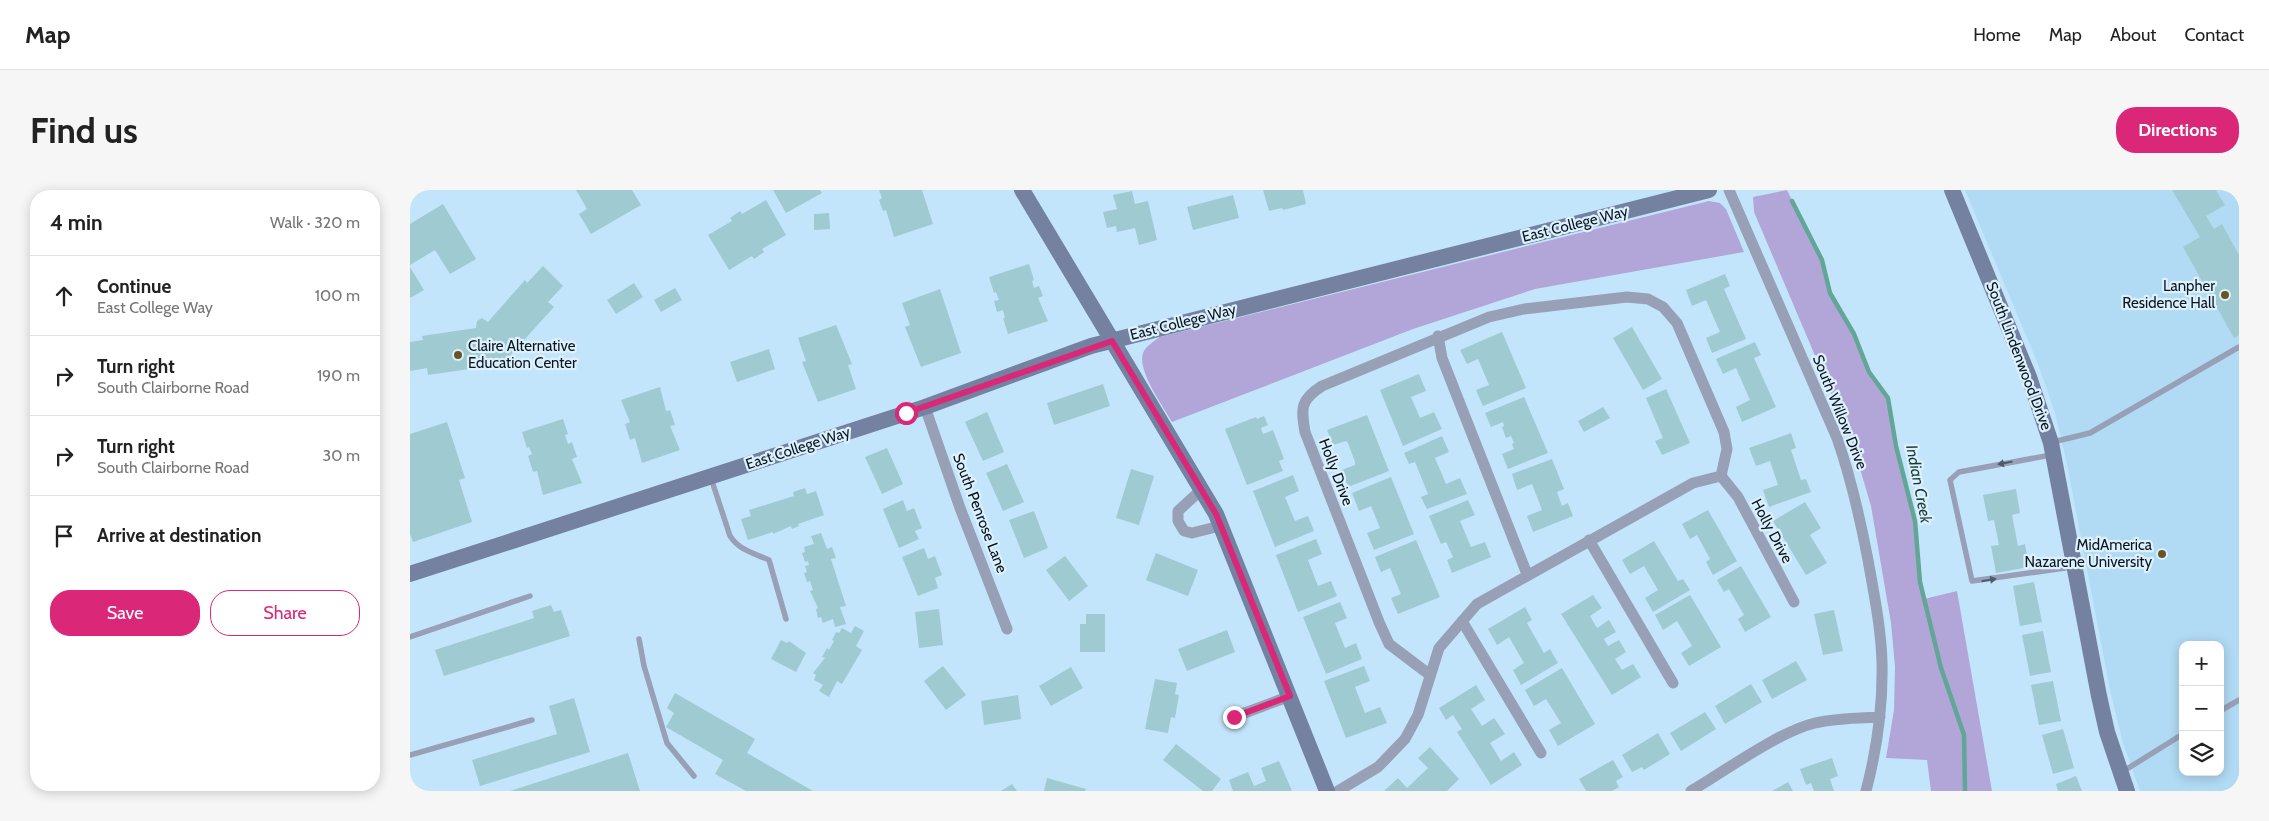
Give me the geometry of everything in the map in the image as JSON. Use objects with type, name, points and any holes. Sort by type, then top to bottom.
[{"type":"street","points":[[1022,190],[1201,490],[1220,526],[1327,791]]},
{"type":"street","name":"East College Way","points":[[410,574],[925,407],[1112,341],[1709,190]]},
{"type":"street","name":"South Willow Drive","points":[[1729,190],[1837,438],[1851,478],[1878,615],[1882,662],[1880,717],[1874,758],[1866,791]]},
{"type":"street","name":"South Lindenwood Drive","points":[[1952,190],[2030,377],[2052,448],[2098,696],[2127,791]]},
{"type":"street","name":"Holly Drive","points":[[1430,675],[1389,644],[1304,432],[1301,410],[1309,395],[1322,386],[1438,336],[1488,317],[1524,309],[1627,297],[1648,299],[1663,307],[1676,323],[1724,432],[1727,450],[1721,476],[1738,497],[1794,602]]},
{"type":"street","points":[[1438,336],[1442,358],[1527,574]]},
{"type":"street","name":"South Penrose Lane","points":[[925,407],[960,508],[1007,629]]},
{"type":"street","points":[[1338,791],[1378,767],[1396,750],[1418,715],[1439,648],[1477,604],[1527,574],[1693,483],[1721,476]]},
{"type":"street","points":[[1201,490],[1178,511],[1178,521],[1184,531],[1192,533],[1220,526]]},
{"type":"street","points":[[1589,540],[1673,683]]},
{"type":"street","points":[[1462,621],[1541,753]]},
{"type":"street","points":[[1234,717],[1290,696]]},
{"type":"street","points":[[1691,791],[1791,732],[1823,722],[1880,717]]},
{"type":"lane","points":[[2075,567],[1972,581],[1950,480],[1959,472],[2052,448],[2090,433],[2239,346]]},
{"type":"lane","points":[[711,476],[730,536],[735,543],[748,552],[769,560],[786,618]]},
{"type":"lane","points":[[410,636],[530,596]]},
{"type":"lane","points":[[639,640],[644,666],[667,743],[694,776]]},
{"type":"lane","points":[[2224,709],[2239,700]]},
{"type":"lane","points":[[410,755],[532,720]]},
{"type":"lane","points":[[2120,773],[2179,736]]},
{"type":"shaded area","points":[[1787,190],[1822,260],[1830,293],[1854,334],[1869,372],[1888,398],[1896,446],[1915,521],[1920,582],[1924,599],[1957,591],[1992,791],[1931,791],[1927,760],[1886,758],[1894,710],[1895,667],[1891,623],[1871,506],[1853,445],[1754,212],[1753,197]]},
{"type":"shaded area","name":"MidAmerica Nazarene University","points":[[1965,190],[2239,190],[2239,791],[2140,791],[2123,743],[2110,690],[2067,464],[2055,413],[2038,364]]},
{"type":"shaded area","points":[[1709,201],[1720,203],[1726,209],[1744,252],[1535,289],[1413,329],[1172,422],[1147,379],[1142,360],[1143,353],[1148,346],[1160,337]]},
{"type":"building","points":[[576,190],[632,190],[641,205],[591,234],[579,214],[587,209]]},
{"type":"building","points":[[773,190],[820,190],[822,193],[786,213]]},
{"type":"building","points":[[879,190],[922,190],[933,224],[894,237],[886,210],[883,211],[879,200],[882,198]]},
{"type":"building","points":[[1263,190],[1303,190],[1306,204],[1283,210],[1282,208],[1269,211]]},
{"type":"building","name":"Lanpher Residence Hall","points":[[2172,190],[2216,190],[2225,205],[2206,216],[2214,229],[2222,224],[2239,255],[2239,335],[2234,338],[2183,247],[2200,237]]},
{"type":"building","points":[[1132,191],[1135,204],[1148,201],[1157,240],[1139,245],[1135,228],[1117,232],[1116,226],[1107,228],[1103,212],[1117,209],[1113,195]]},
{"type":"building","points":[[1233,195],[1239,218],[1193,230],[1187,207]]},
{"type":"building","points":[[766,200],[786,235],[762,249],[764,252],[754,259],[752,256],[729,270],[708,235],[732,221],[730,218],[740,211],[742,214]]},
{"type":"building","points":[[443,204],[476,259],[450,274],[435,250],[410,265],[410,224]]},
{"type":"building","points":[[829,213],[830,229],[814,230],[814,214]]},
{"type":"building","points":[[1029,264],[1034,280],[1032,281],[1034,288],[1039,286],[1043,296],[1038,298],[1048,321],[1008,334],[1003,318],[1005,318],[1003,310],[997,312],[994,301],[999,300],[996,292],[994,293],[989,277]]},
{"type":"building","points":[[543,266],[563,286],[548,302],[554,307],[524,340],[522,339],[504,364],[428,375],[427,368],[410,371],[410,342],[423,340],[422,336],[476,328],[477,321],[482,318],[488,322],[525,280],[527,283]]},
{"type":"building","points":[[410,267],[424,290],[410,298]]},
{"type":"building","points":[[1725,274],[1730,286],[1724,289],[1746,339],[1712,353],[1706,338],[1720,332],[1706,300],[1692,306],[1686,290]]},
{"type":"building","points":[[634,283],[643,297],[616,314],[607,300]]},
{"type":"building","points":[[675,288],[682,300],[661,312],[654,300]]},
{"type":"building","points":[[940,289],[961,353],[921,367],[905,327],[910,325],[902,303]]},
{"type":"building","points":[[836,325],[852,364],[848,365],[856,389],[818,402],[802,362],[806,361],[798,338]]},
{"type":"building","points":[[1632,327],[1662,379],[1643,390],[1613,338]]},
{"type":"building","points":[[1502,332],[1526,388],[1483,406],[1476,390],[1489,385],[1478,359],[1467,364],[1460,350]]},
{"type":"building","points":[[1755,342],[1761,355],[1754,358],[1776,407],[1742,422],[1736,407],[1750,400],[1736,368],[1723,374],[1716,359]]},
{"type":"building","points":[[769,349],[775,369],[737,382],[730,362]]},
{"type":"building","points":[[1419,374],[1426,391],[1411,397],[1420,418],[1434,412],[1442,429],[1403,446],[1380,390]]},
{"type":"building","points":[[1103,384],[1110,406],[1054,425],[1047,403]]},
{"type":"building","points":[[660,387],[666,411],[670,410],[675,425],[670,426],[680,450],[642,463],[635,438],[630,440],[625,424],[630,422],[621,400]]},
{"type":"building","points":[[1666,389],[1690,443],[1662,455],[1655,441],[1663,438],[1646,398]]},
{"type":"building","points":[[1524,397],[1548,453],[1508,469],[1502,454],[1514,449],[1512,444],[1514,443],[1511,436],[1506,438],[1502,427],[1504,426],[1503,422],[1491,427],[1485,413]]},
{"type":"building","points":[[1603,407],[1610,418],[1584,432],[1578,421]]},
{"type":"building","points":[[987,412],[1004,452],[983,461],[965,422]]},
{"type":"building","points":[[1367,415],[1389,471],[1348,487],[1342,470],[1355,465],[1355,462],[1348,443],[1346,441],[1333,445],[1327,430]]},
{"type":"building","points":[[1264,416],[1268,425],[1261,428],[1263,434],[1273,430],[1284,459],[1279,461],[1283,471],[1247,485],[1225,429],[1256,417],[1257,419]]},
{"type":"building","points":[[563,419],[568,434],[565,435],[568,444],[572,442],[577,457],[572,459],[582,483],[543,495],[537,471],[533,472],[528,456],[532,454],[529,447],[527,448],[522,432]]},
{"type":"building","points":[[447,422],[465,478],[459,480],[472,522],[413,542],[410,534],[410,434]]},
{"type":"building","points":[[1791,433],[1796,448],[1791,450],[1801,480],[1806,479],[1811,492],[1769,507],[1763,490],[1778,485],[1770,461],[1756,466],[1749,448]]},
{"type":"building","points":[[1442,436],[1449,452],[1435,458],[1446,484],[1460,478],[1467,494],[1427,509],[1421,497],[1428,494],[1415,462],[1409,464],[1404,453]]},
{"type":"building","points":[[887,448],[903,484],[882,494],[865,457]]},
{"type":"building","points":[[1552,459],[1564,489],[1557,492],[1562,506],[1568,503],[1573,516],[1533,532],[1527,516],[1542,510],[1532,484],[1517,490],[1512,474]]},
{"type":"building","points":[[1007,464],[1024,502],[1003,511],[986,473]]},
{"type":"building","points":[[1131,469],[1154,476],[1139,525],[1116,518]]},
{"type":"building","points":[[1293,475],[1299,491],[1285,497],[1295,521],[1308,516],[1314,531],[1275,547],[1253,491]]},
{"type":"building","points":[[1391,477],[1414,534],[1374,550],[1367,533],[1380,528],[1371,506],[1359,511],[1352,493]]},
{"type":"building","points":[[805,488],[807,494],[816,491],[824,515],[798,524],[799,526],[792,529],[791,526],[773,534],[773,532],[748,540],[741,519],[751,516],[749,510],[794,496],[793,492]]},
{"type":"building","points":[[2016,489],[2020,513],[2012,515],[2018,546],[2025,544],[2029,567],[1996,573],[1991,546],[1999,545],[1994,520],[1988,521],[1983,495]]},
{"type":"building","points":[[903,500],[907,511],[914,508],[922,528],[915,531],[919,539],[899,548],[883,509]]},
{"type":"building","points":[[1468,500],[1475,515],[1460,521],[1471,547],[1485,542],[1491,557],[1452,573],[1447,560],[1453,557],[1446,542],[1441,544],[1429,516]]},
{"type":"building","points":[[1805,502],[1821,528],[1810,535],[1827,563],[1806,575],[1773,521]]},
{"type":"building","points":[[1708,510],[1737,561],[1713,575],[1706,562],[1710,559],[1697,535],[1690,539],[1682,524]]},
{"type":"building","points":[[1034,511],[1048,548],[1024,558],[1009,520]]},
{"type":"building","points":[[821,533],[827,549],[832,547],[836,558],[831,559],[846,606],[840,607],[846,624],[835,627],[833,619],[823,623],[821,617],[818,618],[816,609],[818,608],[810,591],[813,590],[810,581],[807,582],[804,573],[807,572],[805,566],[809,565],[808,561],[805,562],[802,553],[805,552],[804,547],[814,544],[811,536]]},
{"type":"building","points":[[1316,539],[1322,554],[1308,560],[1318,586],[1331,581],[1337,596],[1298,612],[1276,555]]},
{"type":"building","points":[[1416,540],[1440,597],[1398,614],[1391,598],[1401,594],[1390,568],[1381,572],[1375,557]]},
{"type":"building","points":[[1654,541],[1678,581],[1683,579],[1690,590],[1653,612],[1645,598],[1658,590],[1644,566],[1630,574],[1622,560]]},
{"type":"building","points":[[924,548],[928,559],[935,556],[942,575],[935,578],[938,588],[918,596],[902,557]]},
{"type":"building","points":[[1156,553],[1198,570],[1188,596],[1146,580]]},
{"type":"building","points":[[1065,556],[1088,586],[1069,601],[1046,570]]},
{"type":"building","points":[[1741,566],[1771,617],[1745,632],[1738,619],[1744,615],[1729,589],[1724,592],[1717,580]]},
{"type":"building","points":[[2034,582],[2042,622],[2020,626],[2013,586]]},
{"type":"building","points":[[1593,595],[1602,608],[1590,616],[1597,628],[1609,620],[1616,632],[1604,639],[1608,646],[1619,640],[1626,652],[1615,659],[1622,670],[1633,664],[1641,677],[1612,695],[1561,614]]},
{"type":"building","points":[[1690,595],[1721,647],[1689,666],[1681,653],[1692,646],[1677,621],[1663,630],[1655,615]]},
{"type":"building","points":[[1340,602],[1347,618],[1335,623],[1345,648],[1356,643],[1362,659],[1326,674],[1303,617]]},
{"type":"building","points":[[551,605],[554,612],[561,610],[570,636],[444,676],[435,650],[534,618],[532,611]]},
{"type":"building","points":[[1525,607],[1532,620],[1527,623],[1544,653],[1550,649],[1558,663],[1521,685],[1513,670],[1524,663],[1509,637],[1497,645],[1488,629]]},
{"type":"building","points":[[939,609],[943,645],[919,648],[915,612]]},
{"type":"building","points":[[1834,610],[1843,651],[1823,655],[1814,614]]},
{"type":"building","points":[[1086,614],[1105,614],[1105,652],[1080,652],[1080,624],[1086,624]]},
{"type":"building","points":[[855,626],[864,631],[856,646],[862,650],[842,684],[837,681],[829,697],[819,691],[823,685],[814,680],[816,675],[813,673],[825,658],[822,657],[827,648],[829,650],[836,632],[839,633],[842,628],[851,633]]},
{"type":"building","points":[[1227,630],[1235,652],[1187,671],[1178,649]]},
{"type":"building","points":[[2043,631],[2051,672],[2030,676],[2022,635]]},
{"type":"building","points":[[781,640],[787,643],[789,641],[806,653],[796,672],[771,659]]},
{"type":"building","points":[[1796,661],[1807,680],[1772,699],[1762,680]]},
{"type":"building","points":[[943,666],[966,695],[946,710],[924,681]]},
{"type":"building","points":[[1364,666],[1370,681],[1355,687],[1365,713],[1380,707],[1387,723],[1346,738],[1324,681]]},
{"type":"building","points":[[1071,667],[1083,688],[1051,706],[1039,686]]},
{"type":"building","points":[[1562,668],[1595,724],[1558,746],[1549,730],[1561,723],[1546,699],[1534,706],[1525,690]]},
{"type":"building","points":[[1155,679],[1177,683],[1175,694],[1179,695],[1175,718],[1171,717],[1168,733],[1145,729]]},
{"type":"building","points":[[2053,681],[2061,721],[2039,725],[2031,685]]},
{"type":"building","points":[[1751,684],[1762,702],[1725,724],[1715,706]]},
{"type":"building","points":[[1476,685],[1485,700],[1471,709],[1482,726],[1494,718],[1505,734],[1490,743],[1501,761],[1514,752],[1522,765],[1491,785],[1457,732],[1462,729],[1453,715],[1446,720],[1439,708]]},
{"type":"building","points":[[675,693],[755,739],[747,753],[813,791],[746,791],[715,774],[723,760],[666,727],[674,713],[667,708]]},
{"type":"building","points":[[1018,695],[1021,719],[984,725],[981,701]]},
{"type":"building","points":[[574,698],[590,752],[480,786],[472,760],[557,734],[549,706]]},
{"type":"building","points":[[1705,712],[1716,729],[1681,751],[1670,733]]},
{"type":"building","points":[[2063,729],[2074,768],[2053,774],[2042,735]]},
{"type":"building","points":[[1658,733],[1670,754],[1644,770],[1642,767],[1632,772],[1622,755]]},
{"type":"building","points":[[1176,744],[1221,779],[1212,791],[1203,791],[1163,760]]},
{"type":"building","points":[[1430,747],[1459,779],[1447,791],[1384,791],[1398,778],[1407,788],[1428,768],[1418,758]]},
{"type":"building","points":[[628,753],[640,791],[510,791]]},
{"type":"building","points":[[1832,758],[1838,776],[1830,779],[1834,791],[1814,791],[1811,783],[1806,785],[1800,769]]},
{"type":"building","points":[[1613,760],[1623,777],[1616,781],[1619,787],[1612,791],[1586,791],[1579,779]]},
{"type":"building","points":[[1279,761],[1292,791],[1233,791],[1229,780],[1248,772],[1254,786],[1266,781],[1261,768]]},
{"type":"building","points":[[2076,776],[2082,791],[2058,791],[2056,784]]},
{"type":"building","points":[[1047,778],[1086,789],[1085,791],[1044,791]]},
{"type":"building","points":[[1788,782],[1793,791],[1772,791]]},
{"type":"building","points":[[1012,784],[1017,791],[1001,791]]},
{"type":"waterway","name":"Indian Creek","points":[[1792,201],[1822,260],[1830,293],[1854,334],[1869,372],[1888,398],[1896,446],[1915,521],[1920,582],[1941,668],[1964,735],[1965,791]]},
{"type":"place","name":"Lanpher Residence Hall","points":[[2225,295]]},
{"type":"place","name":"Claire Alternative Education Center","points":[[458,355]]},
{"type":"place","name":"MidAmerica Nazarene University","points":[[2162,554]]},
{"type":"route","points":[[906,413],[1091,346],[1112,341],[1216,514],[1290,696],[1234,717]]}]
